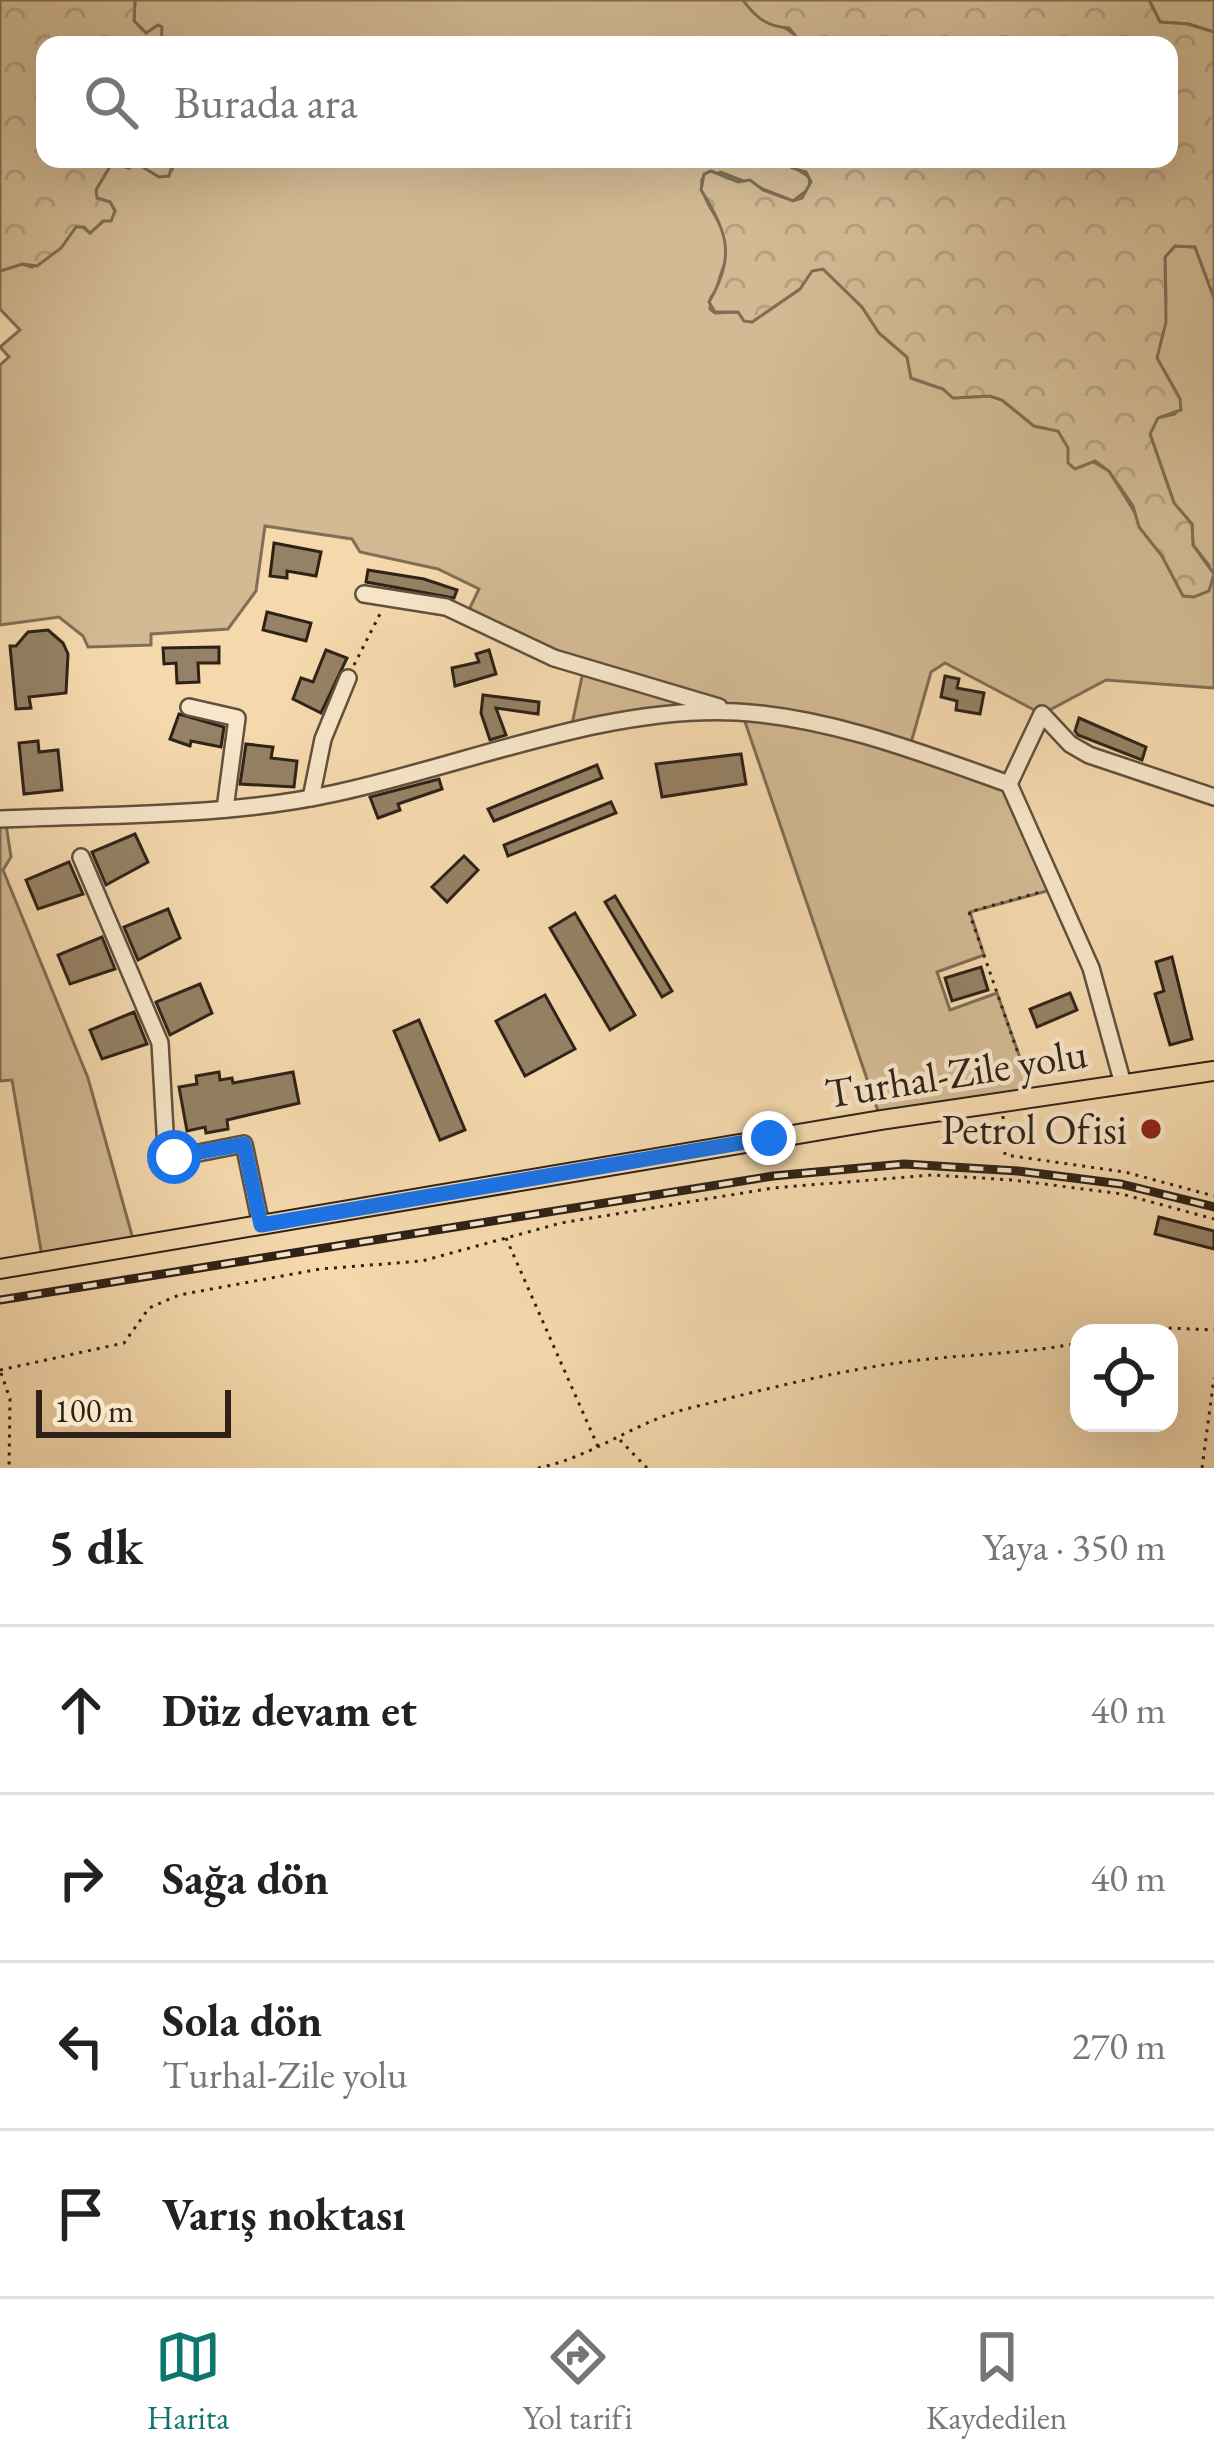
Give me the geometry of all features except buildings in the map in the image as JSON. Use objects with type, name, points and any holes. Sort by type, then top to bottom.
[{"type":"main road","name":"Turhal-Zile yolu","points":[[0,1269],[1214,1071]]},
{"type":"street","points":[[364,594],[467,614],[554,658],[731,712],[820,725],[1009,784],[1090,968],[1123,1084]]},
{"type":"street","points":[[311,798],[316,761],[347,678]]},
{"type":"street","points":[[189,707],[237,718],[225,809]]},
{"type":"street","points":[[0,818],[265,807],[406,776],[493,749],[641,719],[731,712]]},
{"type":"street","points":[[1009,784],[1042,714],[1070,744],[1089,755],[1214,797]]},
{"type":"street","points":[[81,857],[160,1043],[166,1149],[178,1157],[244,1144],[261,1225]]},
{"type":"path","points":[[347,678],[389,598]]},
{"type":"path","points":[[1034,1097],[969,912],[1058,888]]},
{"type":"path","points":[[1003,1102],[1005,1155],[1125,1172],[1214,1196]]},
{"type":"path","points":[[9,1468],[10,1400],[0,1371],[124,1343],[149,1308],[179,1295],[320,1269],[422,1261],[561,1223],[773,1188],[932,1175],[1122,1194],[1214,1219]]},
{"type":"path","points":[[505,1237],[599,1449]]},
{"type":"path","points":[[1178,1331],[1214,1330]]},
{"type":"path","points":[[538,1468],[599,1449],[650,1420],[819,1378],[899,1363],[1029,1353],[1070,1345]]},
{"type":"path","points":[[1202,1468],[1214,1378]]},
{"type":"path","points":[[619,1438],[647,1468]]},
{"type":"green space","points":[[0,0],[135,0],[134,21],[146,33],[162,27],[162,36],[36,36],[36,168],[109,168],[96,190],[97,198],[110,202],[115,211],[111,221],[103,221],[90,233],[76,227],[61,248],[37,266],[22,264],[0,271]]},
{"type":"green space","points":[[135,0],[743,0],[795,36],[159,36],[153,30],[146,33],[134,21]]},
{"type":"green space","points":[[743,0],[1149,0],[1160,22],[1214,32],[1214,298],[1195,247],[1175,246],[1165,257],[1166,322],[1157,358],[1180,399],[1181,410],[1158,418],[1150,434],[1174,503],[1192,524],[1193,545],[1214,574],[1209,591],[1183,596],[1109,471],[1095,461],[1075,469],[1068,463],[1068,448],[1058,431],[1034,426],[1002,400],[953,398],[943,389],[911,378],[907,357],[879,333],[862,307],[823,269],[812,271],[800,289],[752,322],[744,321],[738,312],[715,312],[709,302],[723,272],[725,246],[718,219],[701,190],[704,174],[711,171],[738,182],[750,180],[793,201],[802,198],[811,182],[806,172],[792,168],[1178,168],[1178,36],[796,36],[789,28],[774,26]]},
{"type":"green space","points":[[1149,0],[1214,0],[1214,32],[1160,22]]},
{"type":"green space","points":[[109,168],[796,168],[809,177],[810,188],[793,201],[721,172],[702,179],[726,243],[710,309],[738,312],[752,322],[800,289],[812,270],[823,269],[862,307],[879,333],[907,357],[911,378],[954,398],[1002,400],[1034,426],[1058,431],[1069,448],[1109,471],[1162,556],[1208,564],[1193,545],[1192,524],[1174,503],[1150,434],[1157,418],[1175,414],[1180,399],[1157,358],[1166,301],[1165,257],[1175,246],[1195,247],[1214,298],[1214,688],[1106,680],[1042,714],[945,663],[931,672],[909,750],[1009,784],[1058,888],[970,912],[984,955],[937,972],[950,1010],[997,993],[1034,1097],[881,1120],[742,713],[570,734],[584,667],[467,614],[479,589],[438,569],[360,552],[352,539],[265,526],[256,591],[228,629],[151,634],[151,645],[88,647],[83,636],[59,617],[0,625],[0,365],[9,357],[0,347],[20,330],[0,309],[0,271],[22,264],[32,267],[61,248],[76,226],[90,233],[115,211],[110,202],[97,198],[95,189]]},
{"type":"green space","points":[[144,168],[171,168],[169,176],[159,177]]},
{"type":"green space","points":[[5,818],[11,857],[3,870],[88,1078],[135,1246],[43,1262],[12,1080],[0,1081],[0,819]]},
{"type":"railway","points":[[0,1300],[773,1176],[904,1164],[1121,1184],[1214,1207]]},
{"type":"place","name":"Petrol Ofisi","points":[[1151,1129]]},
{"type":"route","points":[[174,1157],[244,1144],[261,1225],[769,1138]]}]
